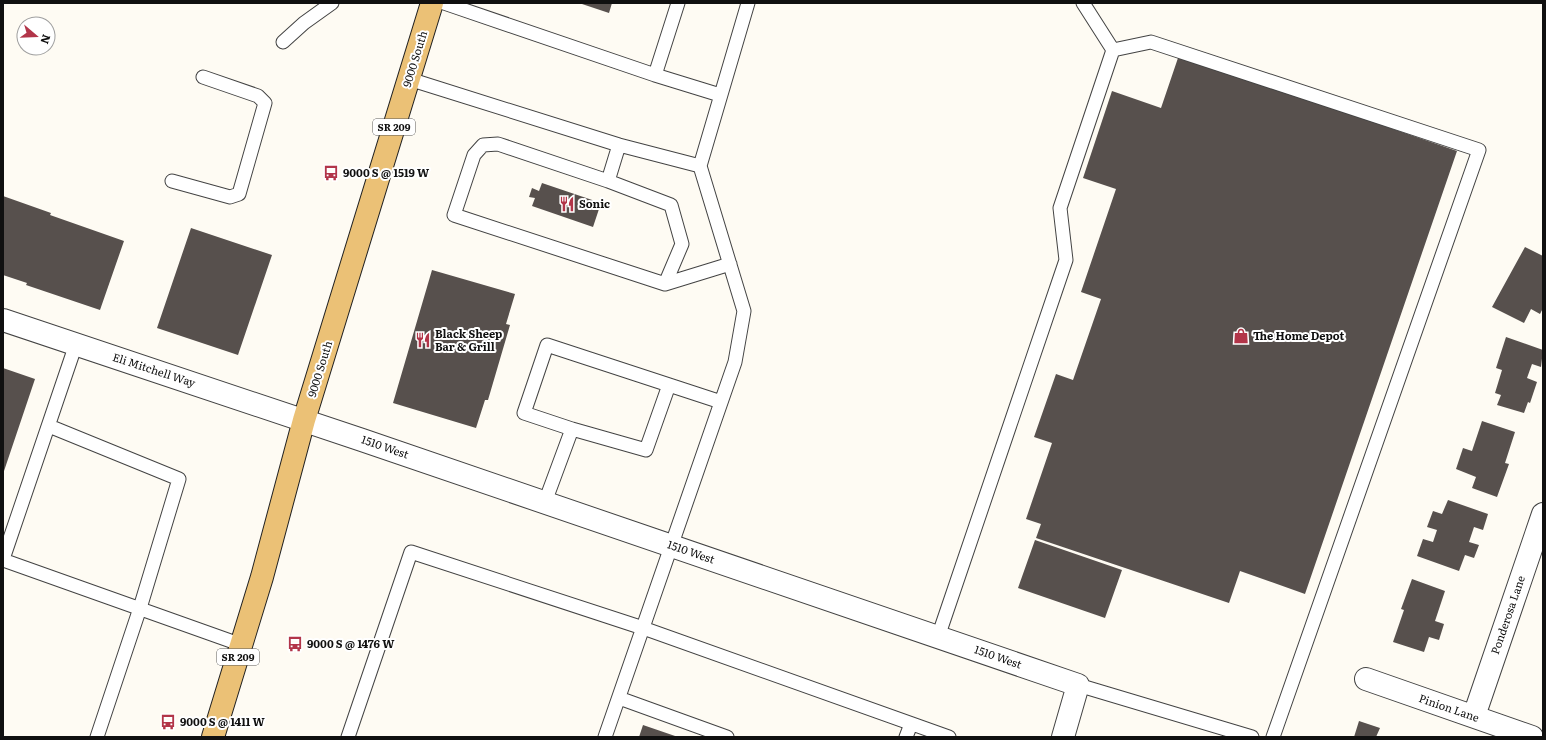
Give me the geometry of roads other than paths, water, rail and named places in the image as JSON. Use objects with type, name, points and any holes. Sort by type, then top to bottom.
[{"type":"main road","name":"9000 South","points":[[213,737],[262,577],[304,420],[432,3]]},
{"type":"street","name":"Eli Mitchell Way","points":[[3,320],[304,420]]},
{"type":"street","name":"1510 West","points":[[304,420],[1078,685]]},
{"type":"street","name":"Ponderosa Lane","points":[[1474,716],[1543,514]]},
{"type":"street","name":"Pinion Lane","points":[[1366,679],[1532,737]]},
{"type":"street","points":[[1063,737],[1078,685]]},
{"type":"lane","points":[[283,42],[304,23],[332,3]]},
{"type":"lane","points":[[444,3],[655,75],[720,95]]},
{"type":"lane","points":[[655,75],[678,3]]},
{"type":"lane","points":[[605,737],[735,362],[744,311],[700,166],[748,3]]},
{"type":"lane","points":[[1083,3],[1113,50]]},
{"type":"lane","points":[[1113,50],[1151,42],[1479,150],[1273,737]]},
{"type":"lane","points":[[938,637],[1066,260],[1060,208],[1113,50]]},
{"type":"lane","points":[[172,181],[230,198],[239,194],[265,102],[258,96],[203,77]]},
{"type":"lane","points":[[409,79],[619,145],[700,166]]},
{"type":"lane","points":[[665,284],[682,244],[671,205],[608,181],[498,144],[483,144],[474,155],[454,215],[665,284],[730,264]]},
{"type":"lane","points":[[608,181],[619,145]]},
{"type":"lane","points":[[76,344],[3,559],[242,645]]},
{"type":"lane","points":[[668,385],[646,450],[572,429],[524,413],[547,345],[722,402]]},
{"type":"lane","points":[[48,426],[179,479],[140,608],[97,737]]},
{"type":"lane","points":[[545,502],[572,429]]},
{"type":"lane","points":[[348,737],[412,552],[643,628],[949,737]]},
{"type":"lane","points":[[1078,685],[1252,737]]},
{"type":"lane","points":[[619,698],[727,737]]},
{"type":"lane","points":[[906,737],[911,724]]},
{"type":"place","name":"9000 S @ 1519 W","points":[[331,173]]},
{"type":"place","name":"Sonic","points":[[567,204]]},
{"type":"place","name":"The Home Depot","points":[[1241,336]]},
{"type":"place","name":"Black Sheep Bar & Grill","points":[[423,340]]},
{"type":"place","name":"9000 S @ 1476 W","points":[[295,644]]},
{"type":"place","name":"9000 S @ 1411 W","points":[[168,722]]}]
